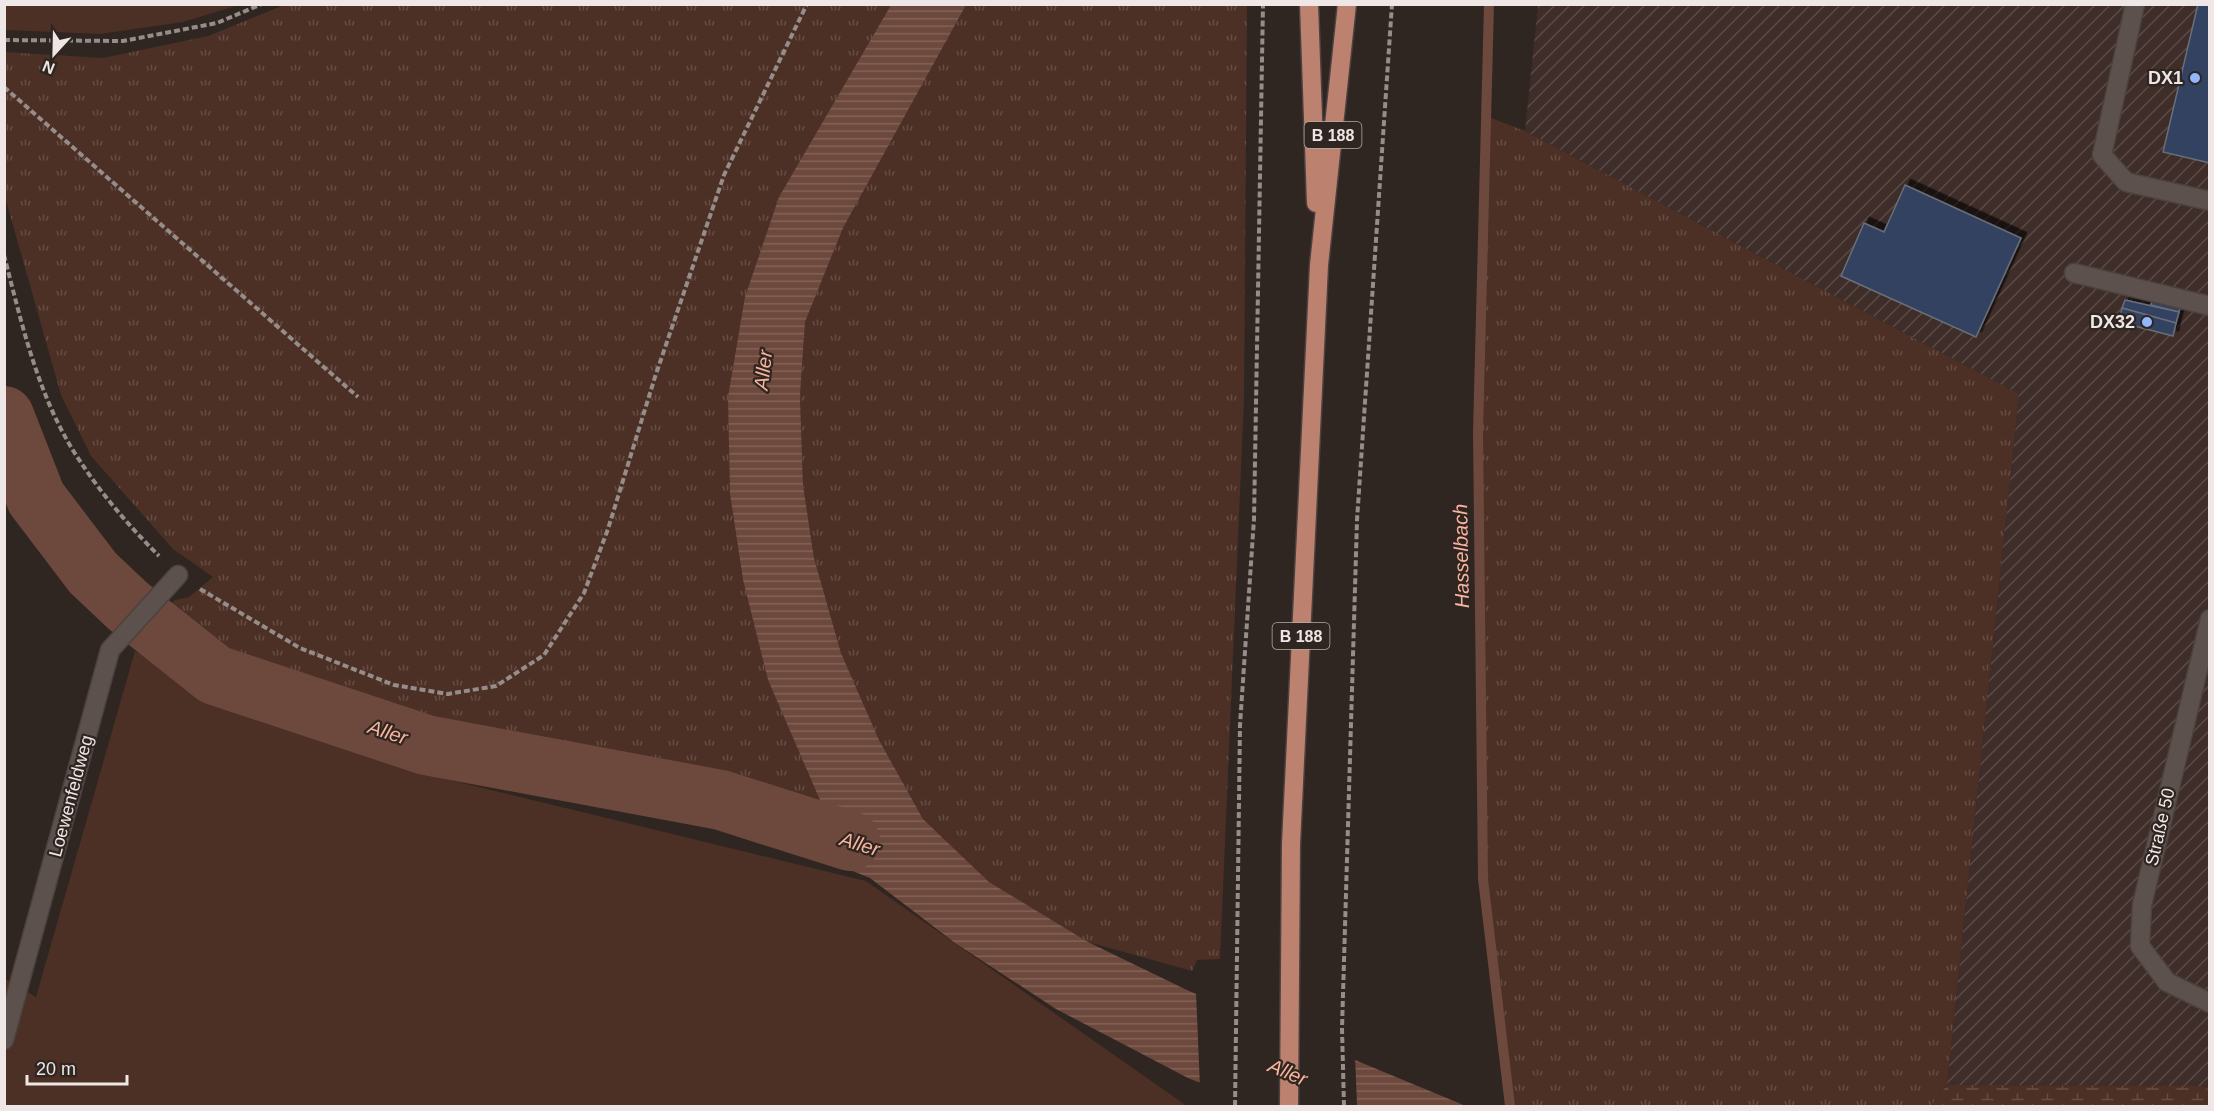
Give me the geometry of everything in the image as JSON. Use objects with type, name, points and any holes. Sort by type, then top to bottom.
[{"type":"main road","name":"B 188","points":[[1309,4],[1319,265]]},
{"type":"main road","name":"B 188","points":[[1289,1107],[1288,1007],[1292,832],[1319,265],[1347,4]]},
{"type":"street","points":[[2135,4],[2102,155],[2126,182],[2210,201]]},
{"type":"street","points":[[2073,273],[2210,306]]},
{"type":"street","name":"Loewenfeldweg","points":[[4,1040],[110,650],[178,575]]},
{"type":"street","name":"Straße 50","points":[[2210,619],[2142,905],[2140,946],[2167,982],[2210,1003]]},
{"type":"path","points":[[4,40],[123,41],[218,23],[262,4]]},
{"type":"path","points":[[4,255],[21,321],[47,397],[79,461],[144,542],[178,575],[300,648],[394,685],[448,694],[496,686],[544,654],[584,593],[724,175],[807,4]]},
{"type":"path","points":[[1235,1107],[1240,725],[1254,519],[1263,4]]},
{"type":"path","points":[[1344,1107],[1342,1029],[1357,520],[1392,4]]},
{"type":"path","points":[[4,87],[358,397]]},
{"type":"shaded area","points":[[1538,5],[2209,5],[2209,1089],[2201,1086],[1947,1085],[2019,394],[1525,131]]},
{"type":"green space","points":[[5,4],[239,5],[183,22],[100,34],[5,30]]},
{"type":"green space","points":[[284,5],[891,5],[844,88],[730,494],[743,580],[768,680],[824,808],[761,804],[514,748],[217,659],[158,618],[175,600],[189,597],[213,577],[173,549],[91,456],[61,395],[5,197],[4,52],[103,58],[208,36]]},
{"type":"green space","points":[[966,5],[1247,5],[1244,399],[1220,959],[1197,960],[1192,971],[1088,942],[989,882],[923,819],[879,740],[841,653],[814,558],[803,485],[800,396],[805,322],[843,228]]},
{"type":"green space","points":[[1486,116],[1525,131],[2019,394],[1947,1085],[1931,1106],[1510,1106],[1483,879],[1478,432]]},
{"type":"green space","points":[[135,651],[233,704],[421,773],[866,881],[1187,1106],[5,1106],[5,979],[36,997]]},
{"type":"green space","points":[[1947,1085],[2201,1086],[2209,1089],[2209,1106],[1931,1106]]},
{"type":"water","points":[[891,5],[966,5],[843,228],[805,322],[800,396],[803,485],[814,558],[841,653],[879,740],[923,819],[989,882],[1088,942],[1189,991],[1466,1106],[1260,1106],[1188,1078],[1056,1009],[955,943],[870,878],[768,837],[775,803],[823,807],[768,680],[743,580],[730,494],[728,397],[745,297],[779,197]]},
{"type":"pier","points":[[1196,991],[1355,1056],[1357,1106],[1252,1106],[1200,1086]]},
{"type":"building","name":"DX1","points":[[2198,4],[2210,4],[2210,163],[2163,152]]},
{"type":"building","points":[[1905,185],[2021,238],[1976,337],[1841,276],[1864,223],[1884,232]]},
{"type":"building","points":[[2154,296],[2181,303],[2179,312],[2151,305]]},
{"type":"building","points":[[2125,300],[2179,312],[2176,323],[2122,308]]},
{"type":"building","name":"DX32","points":[[2122,308],[2176,323],[2173,336],[2119,322]]},
{"type":"waterway","name":"Hasselbach","points":[[1489,4],[1478,432],[1483,879],[1510,1106]]},
{"type":"waterway","name":"Aller","points":[[4,416],[36,498],[93,573],[128,606],[215,675],[426,745],[721,800],[850,841]]},
{"type":"place","name":"DX1","points":[[2195,78]]},
{"type":"place","name":"DX32","points":[[2147,322]]}]
